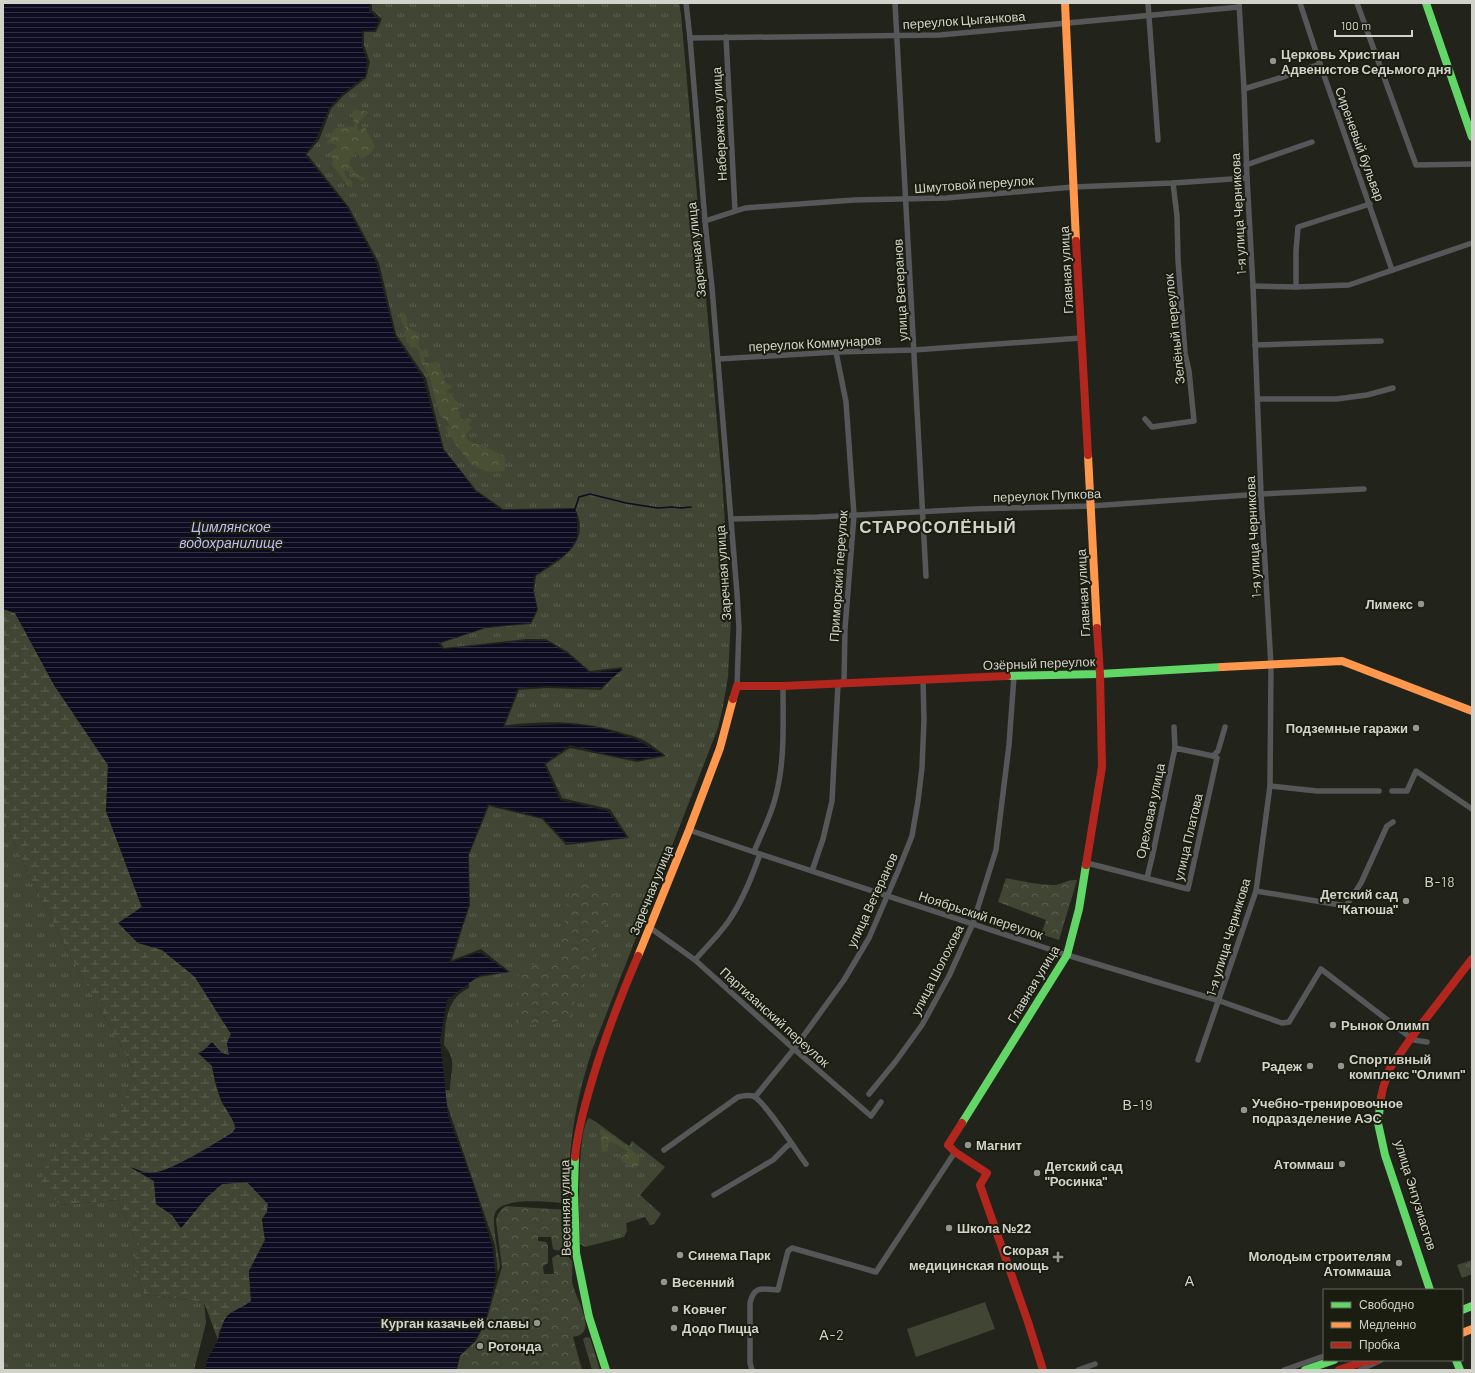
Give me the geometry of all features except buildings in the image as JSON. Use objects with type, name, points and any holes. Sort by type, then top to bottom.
[{"type":"street","name":"Заречная улица","points":[[582,1115],[594,1072],[611,1021],[689,830],[720,748],[737,686],[739,628],[731,519],[686,3]]},
{"type":"street","name":"улица Ветеранов","points":[[895,3],[926,576]]},
{"type":"street","name":"Главная улица","points":[[955,1152],[948,1145],[1067,955],[1079,909],[1102,767],[1100,674],[1073,187],[1065,3]]},
{"type":"street","points":[[1148,3],[1158,140]]},
{"type":"street","name":"Сиреневый бульвар","points":[[1300,3],[1392,270]]},
{"type":"street","points":[[1357,3],[1416,165],[1472,164]]},
{"type":"street","points":[[1426,3],[1472,137]]},
{"type":"street","name":"переулок Цыганкова","points":[[690,38],[940,35],[1149,16],[1239,5]]},
{"type":"street","name":"1-я улица Черникова","points":[[1198,1060],[1220,1001],[1256,891],[1270,786],[1271,666],[1261,494],[1253,286],[1239,5]]},
{"type":"street","name":"Набережная улица","points":[[726,37],[735,210]]},
{"type":"street","points":[[1244,89],[1320,64]]},
{"type":"street","points":[[1246,165],[1312,142]]},
{"type":"street","name":"Шмутовой переулок","points":[[705,221],[745,208],[854,200],[946,198],[1073,187],[1247,178]]},
{"type":"street","name":"Зелёный переулок","points":[[1145,419],[1152,427],[1194,421],[1189,370],[1185,353],[1178,260],[1177,216],[1173,183]]},
{"type":"street","points":[[1296,287],[1298,227],[1370,204]]},
{"type":"street","points":[[1253,286],[1296,287],[1349,285],[1472,243]]},
{"type":"street","name":"переулок Коммунаров","points":[[718,359],[836,352],[914,350],[1081,338]]},
{"type":"street","points":[[1255,345],[1381,341]]},
{"type":"street","name":"Приморский переулок","points":[[812,871],[823,839],[832,800],[854,515],[846,402],[836,352]]},
{"type":"street","points":[[1258,399],[1336,399],[1367,395],[1393,388]]},
{"type":"street","name":"переулок Пупкова","points":[[731,519],[854,515],[982,508],[1091,506],[1261,494],[1364,489]]},
{"type":"street","name":"Озёрный переулок","points":[[737,686],[783,686],[1014,676],[1100,674],[1342,661],[1370,672],[1377,672],[1472,710]]},
{"type":"street","name":"улица Шолохова","points":[[869,1094],[896,1061],[922,1025],[949,976],[973,923],[996,850],[1009,746],[1014,676]]},
{"type":"street","name":"улица Ветеранов","points":[[755,1097],[794,1050],[844,980],[869,938],[888,896],[912,836],[918,801],[922,768],[923,680]]},
{"type":"street","points":[[754,852],[776,797],[781,776],[784,735],[783,686]]},
{"type":"street","name":"Ореховая улица","points":[[1147,878],[1174,748],[1174,727]]},
{"type":"street","points":[[1215,757],[1225,727]]},
{"type":"street","name":"Ореховая улица","points":[[1174,748],[1215,757]]},
{"type":"street","name":"улица Платова","points":[[1087,863],[1188,889],[1215,757]]},
{"type":"street","points":[[1392,791],[1407,792],[1416,771],[1472,809]]},
{"type":"street","points":[[1270,786],[1317,791],[1379,791]]},
{"type":"street","points":[[1256,891],[1346,906],[1361,883],[1387,826],[1393,822]]},
{"type":"street","name":"Ноябрьский переулок","points":[[689,830],[1067,955],[1220,1001],[1282,1023],[1289,1022],[1321,969],[1412,1039]]},
{"type":"street","points":[[694,960],[729,921],[752,876],[760,854]]},
{"type":"street","name":"Партизанский переулок","points":[[649,927],[694,960],[794,1050],[871,1116],[881,1102]]},
{"type":"street","points":[[1430,1289],[1385,1155],[1378,1123],[1378,1111],[1383,1088],[1390,1068],[1472,959]]},
{"type":"street","name":"улица Энтузиастов","points":[[1434,1289],[1402,1188],[1389,1155],[1383,1122],[1386,1089],[1393,1072],[1412,1039],[1472,966]]},
{"type":"street","points":[[1412,1039],[1427,1042]]},
{"type":"street","points":[[664,1150],[738,1097],[755,1097],[766,1108],[806,1164]]},
{"type":"street","name":"Весенняя улица","points":[[582,1115],[575,1155],[574,1190],[576,1253],[589,1317],[606,1370]]},
{"type":"street","points":[[714,1195],[773,1160],[791,1144]]},
{"type":"street","points":[[752,1370],[750,1363],[750,1303],[752,1295],[756,1290],[760,1289],[778,1290],[788,1251],[792,1248],[876,1272],[955,1152],[987,1173],[980,1185],[1043,1370]]},
{"type":"street","points":[[1284,1370],[1323,1356]]},
{"type":"street","points":[[1305,1370],[1331,1361]]},
{"type":"street","points":[[1339,1370],[1369,1361]]},
{"type":"street","points":[[1360,1370],[1379,1361]]},
{"type":"street","points":[[1078,1370],[1095,1364]]},
{"type":"green space","points":[[372,3],[679,3],[681,14],[722,479],[731,618],[728,677],[718,728],[591,1053],[580,1091],[574,1123],[569,1163],[568,1203],[538,1201],[514,1202],[504,1205],[497,1210],[494,1217],[494,1222],[500,1266],[498,1273],[495,1245],[442,1090],[450,1090],[452,1062],[451,1056],[444,1045],[446,1020],[451,1005],[461,992],[469,988],[469,981],[480,977],[510,972],[481,949],[452,960],[470,905],[469,855],[489,806],[542,819],[566,845],[629,838],[610,809],[562,798],[546,764],[570,748],[637,762],[666,756],[642,739],[602,727],[561,722],[505,725],[519,690],[547,688],[601,690],[623,667],[590,671],[568,652],[546,639],[526,639],[444,648],[441,643],[486,628],[531,624],[538,610],[534,591],[536,576],[564,557],[571,549],[577,541],[580,531],[579,521],[575,508],[503,509],[476,490],[444,449],[426,378],[396,334],[379,263],[349,207],[307,154],[319,140],[331,109],[342,97],[366,78],[370,62],[364,45],[364,32],[376,32],[382,19],[372,10]]},
{"type":"green space","points":[[354,109],[368,112],[357,125],[358,131],[365,127],[375,147],[370,154],[362,159],[355,151],[349,163],[356,174],[365,178],[363,182],[348,171],[344,171],[347,178],[352,181],[352,187],[349,187],[332,165],[333,159],[329,153],[338,147],[334,144],[326,143],[336,128],[355,126],[352,113]]},
{"type":"green space","points":[[403,312],[406,315],[408,328],[420,334],[418,346],[422,351],[429,349],[427,351],[429,355],[424,357],[425,363],[439,362],[440,370],[446,377],[443,380],[447,384],[453,386],[446,392],[451,394],[461,405],[461,408],[456,410],[461,413],[460,418],[465,420],[469,418],[472,420],[468,424],[472,428],[465,435],[468,440],[505,456],[506,465],[504,471],[491,472],[471,464],[454,442],[444,426],[450,426],[447,421],[440,416],[429,375],[421,362],[419,351],[416,347],[412,348],[406,341],[404,333],[406,329],[402,324],[401,318]]},
{"type":"green space","points":[[3,609],[15,613],[54,685],[108,765],[106,811],[142,908],[119,923],[138,943],[162,949],[195,977],[231,1034],[227,1043],[229,1056],[222,1053],[212,1066],[220,1099],[232,1118],[235,1129],[232,1133],[203,1150],[180,1163],[159,1172],[150,1173],[132,1168],[154,1181],[156,1204],[172,1215],[181,1228],[206,1198],[222,1184],[247,1182],[268,1204],[267,1212],[262,1219],[265,1240],[249,1271],[251,1301],[243,1308],[235,1311],[219,1331],[218,1340],[204,1302],[144,1294],[133,1264],[139,1249],[118,1200],[60,1205],[41,1183],[51,1148],[115,1131],[134,1069],[68,952],[27,871],[5,822],[3,821]]},
{"type":"green space","points":[[3,821],[5,822],[27,871],[68,952],[134,1069],[115,1132],[51,1148],[60,1205],[118,1200],[139,1249],[133,1264],[144,1294],[204,1302],[206,1323],[194,1370],[3,1370]]},
{"type":"green space","points":[[1006,878],[1035,884],[1053,885],[1070,880],[1077,880],[1059,940],[1041,934],[1046,920],[998,902]]},
{"type":"green space","points":[[572,879],[616,895],[568,1020],[516,1027],[519,965],[557,964]]},
{"type":"green space","points":[[589,1118],[629,1146],[632,1141],[665,1167],[640,1195],[661,1214],[654,1224],[650,1225],[645,1217],[626,1223],[627,1231],[624,1237],[585,1247],[580,1244],[580,1176],[582,1138],[585,1125]]},
{"type":"green space","points":[[601,1128],[633,1151],[639,1158],[639,1165],[633,1168],[620,1159],[628,1151],[611,1141],[607,1145],[608,1151],[602,1152]]},
{"type":"green space","points":[[506,1206],[569,1210],[570,1239],[569,1245],[566,1248],[562,1250],[553,1249],[551,1237],[538,1237],[538,1241],[546,1242],[548,1246],[548,1263],[543,1266],[544,1274],[554,1274],[552,1258],[555,1256],[561,1254],[567,1255],[572,1261],[573,1286],[584,1315],[585,1322],[583,1332],[573,1337],[582,1370],[457,1370],[460,1356],[476,1341],[486,1322],[502,1267],[496,1221],[499,1212]]},
{"type":"green space","points":[[1472,1260],[1472,1274],[1462,1278],[1457,1265]]},
{"type":"green space","points":[[985,1302],[995,1329],[916,1357],[907,1329]]},
{"type":"green space","points":[[586,1337],[590,1338],[600,1370],[592,1370],[583,1339]]},
{"type":"water","name":"Цимлянское водохранилище","points":[[3,3],[370,3],[369,11],[379,20],[375,30],[362,31],[362,46],[367,61],[365,76],[341,95],[329,108],[316,139],[305,155],[347,207],[376,262],[395,336],[423,378],[443,450],[474,490],[502,510],[575,509],[577,516],[577,538],[568,552],[534,576],[533,591],[537,609],[530,623],[487,627],[438,643],[443,649],[524,641],[547,641],[568,654],[590,673],[623,669],[600,688],[548,686],[518,688],[503,727],[565,724],[597,727],[635,739],[663,755],[639,760],[610,755],[570,745],[544,764],[560,800],[608,811],[627,838],[567,843],[543,818],[488,804],[468,855],[469,905],[449,963],[479,952],[508,972],[480,975],[447,1000],[440,1040],[448,1115],[473,1184],[492,1245],[496,1277],[485,1323],[475,1340],[460,1355],[456,1370],[205,1370],[208,1358],[217,1342],[222,1325],[227,1316],[251,1301],[249,1271],[265,1240],[262,1219],[267,1212],[268,1204],[247,1182],[222,1184],[206,1198],[181,1228],[172,1215],[156,1204],[154,1181],[130,1167],[148,1173],[169,1168],[192,1157],[232,1133],[235,1129],[235,1124],[222,1102],[212,1066],[198,1053],[204,1050],[212,1042],[222,1053],[229,1055],[227,1043],[231,1034],[195,977],[162,950],[138,943],[118,923],[142,907],[106,811],[108,765],[54,685],[15,613],[3,609]]},
{"type":"waterway","points":[[575,509],[579,497],[590,494],[626,503],[658,508],[691,507]]},
{"type":"traffic: fast","points":[[1426,3],[1472,137]]},
{"type":"traffic: fast","points":[[1007,676],[1100,674],[1222,667]]},
{"type":"traffic: fast","points":[[962,1123],[1067,955],[1079,909],[1086,865]]},
{"type":"traffic: fast","points":[[1381,1098],[1378,1123],[1385,1155],[1430,1289]]},
{"type":"traffic: fast","points":[[575,1157],[574,1190],[576,1253],[589,1317],[606,1370]]},
{"type":"traffic: fast","points":[[1463,1310],[1472,1306]]},
{"type":"traffic: fast","points":[[1305,1370],[1331,1361]]},
{"type":"traffic: fast","points":[[1456,1361],[1460,1370]]},
{"type":"traffic: slow","points":[[1065,3],[1076,241]]},
{"type":"traffic: slow","points":[[1088,455],[1097,628]]},
{"type":"traffic: slow","points":[[1222,667],[1342,661],[1472,711]]},
{"type":"traffic: slow","points":[[638,956],[689,830],[720,748],[733,699]]},
{"type":"traffic: slow","points":[[1463,1333],[1472,1329]]},
{"type":"traffic: jam","points":[[1076,241],[1088,455]]},
{"type":"traffic: jam","points":[[1086,865],[1102,767],[1100,674],[1097,628]]},
{"type":"traffic: jam","points":[[733,699],[737,686],[783,686],[1007,676]]},
{"type":"traffic: jam","points":[[575,1157],[580,1124],[599,1057],[638,956]]},
{"type":"traffic: jam","points":[[1381,1098],[1390,1068],[1411,1038],[1472,959]]},
{"type":"traffic: jam","points":[[962,1123],[948,1145],[955,1152],[987,1173],[980,1185],[1028,1322],[1043,1370]]},
{"type":"traffic: jam","points":[[1339,1370],[1369,1361]]},
{"type":"place","name":"Церковь Христиан Адвенистов Седьмого дня","points":[[1273,61]]},
{"type":"place","name":"Лимекс","points":[[1421,604]]},
{"type":"place","name":"Подземные гаражи","points":[[1416,728]]},
{"type":"place","name":"Детский сад \"Катюша\"","points":[[1406,901]]},
{"type":"place","name":"Рынок Олимп","points":[[1333,1025]]},
{"type":"place","name":"Радеж","points":[[1310,1066]]},
{"type":"place","name":"Спортивный комплекс \"Олимп\"","points":[[1341,1066]]},
{"type":"place","name":"Учебно-тренировочное подразделение АЭС","points":[[1244,1110]]},
{"type":"place","name":"Магнит","points":[[968,1145]]},
{"type":"place","name":"Атоммаш","points":[[1342,1164]]},
{"type":"place","name":"Детский сад \"Росинка\"","points":[[1037,1173]]},
{"type":"place","name":"Школа №22","points":[[949,1228]]},
{"type":"place","name":"Синема Парк","points":[[680,1255]]},
{"type":"place","name":"Скорая медицинская помощь","points":[[1058,1257]]},
{"type":"place","name":"Молодым строителям Атоммаша","points":[[1399,1263]]},
{"type":"place","name":"Весенний","points":[[664,1282]]},
{"type":"place","name":"Ковчег","points":[[675,1309]]},
{"type":"place","name":"Курган казачьей славы","points":[[537,1323]]},
{"type":"place","name":"Додо Пицца","points":[[674,1328]]},
{"type":"place","name":"Ротонда","points":[[480,1346]]},
{"type":"district","name":"СТАРОCОЛЁНЫЙ","points":[[938,526]]},
{"type":"district","name":"В-18","points":[[1440,881]]},
{"type":"district","name":"В-19","points":[[1138,1104]]},
{"type":"district","name":"А","points":[[1190,1280]]},
{"type":"district","name":"А-2","points":[[832,1334]]}]
